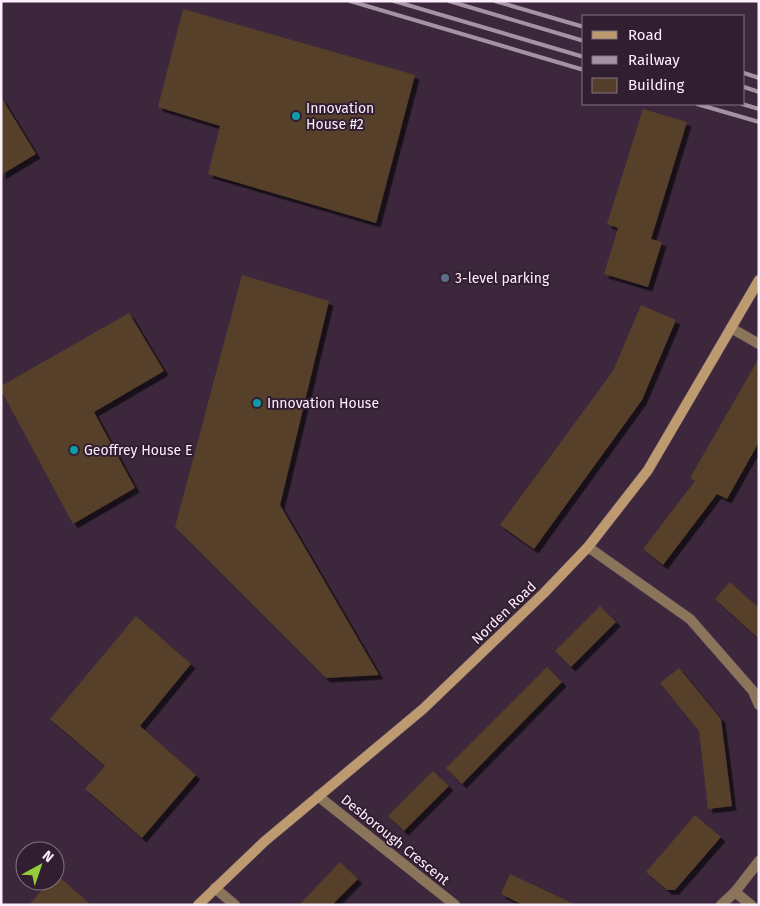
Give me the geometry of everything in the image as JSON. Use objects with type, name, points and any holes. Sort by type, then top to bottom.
[{"type":"street","name":"Norden Road","points":[[198,905],[265,842],[423,709],[537,600],[588,548],[648,470],[759,280]]},
{"type":"street","points":[[731,328],[759,344]]},
{"type":"street","points":[[588,548],[690,619],[753,691],[759,705]]},
{"type":"street","name":"Desborough Crescent","points":[[318,796],[455,905]]},
{"type":"street","points":[[721,905],[735,892],[759,861]]},
{"type":"street","points":[[215,888],[235,905]]},
{"type":"street","points":[[735,892],[751,905]]},
{"type":"building","name":"Innovation House #2","points":[[183,9],[415,75],[376,223],[208,174],[220,126],[158,107]]},
{"type":"building","points":[[1,97],[36,154],[1,175]]},
{"type":"building","points":[[643,109],[687,122],[651,239],[662,242],[648,287],[604,274],[618,228],[607,224]]},
{"type":"building","name":"Innovation House","points":[[242,275],[329,301],[280,505],[379,675],[326,678],[175,527]]},
{"type":"building","points":[[641,305],[676,320],[642,400],[534,549],[500,525],[613,371]]},
{"type":"building","name":"Geoffrey House E","points":[[129,313],[164,371],[94,412],[135,488],[73,524],[1,390],[1,386]]},
{"type":"building","points":[[759,358],[759,442],[727,499],[717,494],[663,565],[643,549],[695,481],[690,478]]},
{"type":"building","points":[[730,582],[759,608],[759,639],[715,599]]},
{"type":"building","points":[[600,606],[616,622],[571,667],[555,651]]},
{"type":"building","points":[[136,616],[191,664],[140,726],[196,775],[142,838],[85,789],[105,766],[50,719]]},
{"type":"building","points":[[547,667],[562,682],[462,784],[446,768]]},
{"type":"building","points":[[679,668],[721,719],[732,806],[708,809],[699,731],[660,683]]},
{"type":"building","points":[[433,771],[449,786],[404,831],[388,816]]},
{"type":"building","points":[[695,815],[721,837],[675,890],[667,890],[646,872]]},
{"type":"building","points":[[340,862],[358,879],[332,905],[299,905]]},
{"type":"building","points":[[510,874],[576,905],[523,905],[501,894]]},
{"type":"building","points":[[65,882],[91,905],[29,905],[41,891],[65,891]]},
{"type":"railway","points":[[350,1],[582,69]]},
{"type":"railway","points":[[394,1],[582,56]]},
{"type":"railway","points":[[449,1],[582,40]]},
{"type":"railway","points":[[495,1],[582,26]]},
{"type":"railway","points":[[745,73],[759,78]]},
{"type":"railway","points":[[745,87],[759,92]]},
{"type":"railway","points":[[700,105],[759,122]]},
{"type":"railway","points":[[745,105],[759,109]]},
{"type":"place","name":"Innovation House #2","points":[[296,116]]},
{"type":"place","name":"3-level parking","points":[[445,278]]},
{"type":"place","name":"Innovation House","points":[[257,403]]},
{"type":"place","name":"Geoffrey House E","points":[[74,450]]}]
